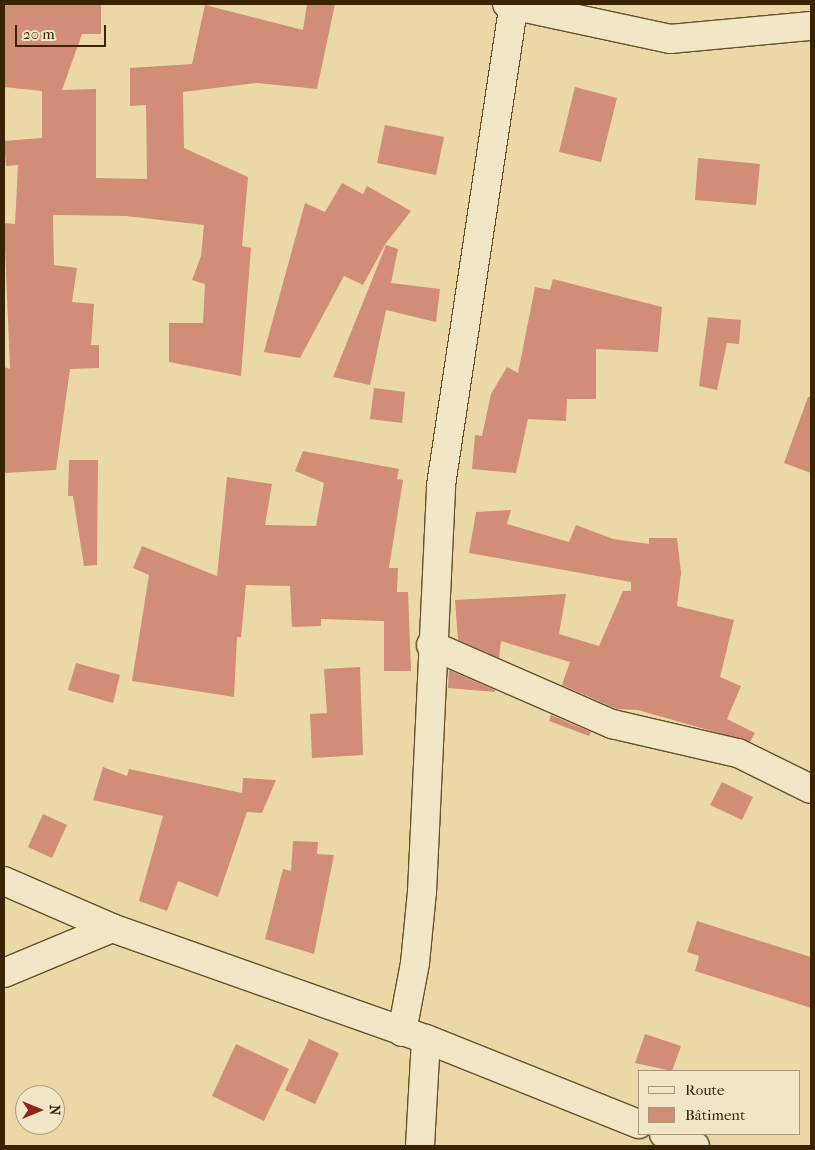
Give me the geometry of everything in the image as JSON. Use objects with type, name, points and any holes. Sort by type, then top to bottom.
[{"type":"street","points":[[420,1146],[414,1036],[416,963],[422,892],[431,645],[441,485],[512,4],[670,39],[811,26]]},
{"type":"street","points":[[431,645],[612,724],[738,753],[811,789]]},
{"type":"street","points":[[4,881],[112,928],[414,1036],[638,1124]]},
{"type":"street","points":[[4,973],[112,928]]},
{"type":"street","points":[[667,1135],[695,1146]]},
{"type":"building","points":[[4,4],[101,4],[101,34],[82,34],[62,90],[96,89],[96,178],[147,179],[146,105],[130,106],[130,68],[192,64],[205,5],[303,30],[307,4],[335,4],[317,89],[257,83],[183,92],[184,148],[248,177],[242,246],[251,248],[241,376],[169,362],[169,323],[203,323],[205,284],[192,280],[201,256],[204,225],[126,216],[53,215],[54,265],[77,268],[72,302],[94,304],[91,345],[99,345],[99,368],[70,369],[56,470],[4,473],[4,367],[10,369],[4,223],[15,224],[18,165],[6,166],[4,141],[42,138],[42,91],[4,87]]},
{"type":"building","points":[[575,87],[617,98],[601,162],[559,152]]},
{"type":"building","points":[[385,125],[444,137],[436,175],[377,163]]},
{"type":"building","points":[[698,158],[760,164],[756,205],[695,200]]},
{"type":"building","points":[[342,183],[363,194],[367,186],[411,211],[386,243],[363,285],[344,276],[300,358],[264,352],[305,203],[325,212]]},
{"type":"building","points":[[386,245],[398,249],[391,283],[440,289],[436,322],[386,310],[370,385],[333,377]]},
{"type":"building","points":[[553,279],[662,307],[658,352],[596,349],[596,399],[567,399],[566,421],[528,419],[516,473],[472,469],[475,435],[482,436],[491,394],[507,367],[518,373],[535,287],[550,290]]},
{"type":"building","points":[[708,317],[741,320],[739,344],[727,343],[717,390],[699,386]]},
{"type":"building","points":[[374,388],[405,392],[402,423],[370,419]]},
{"type":"building","points":[[808,397],[811,397],[811,473],[784,463]]},
{"type":"building","points":[[303,451],[399,469],[397,479],[403,480],[389,568],[398,568],[397,592],[408,592],[411,671],[384,671],[384,621],[321,619],[321,626],[292,627],[290,586],[246,585],[241,637],[237,637],[234,697],[132,681],[149,575],[133,568],[142,546],[217,576],[227,477],[272,484],[265,525],[316,526],[324,483],[295,471]]},
{"type":"building","points":[[69,460],[98,460],[97,565],[84,566],[73,496],[68,496]]},
{"type":"building","points":[[511,510],[507,524],[569,542],[576,525],[613,539],[649,544],[649,538],[677,538],[681,573],[677,606],[734,620],[720,677],[741,686],[727,719],[755,733],[750,742],[638,710],[617,709],[562,685],[570,662],[501,641],[499,658],[458,640],[455,600],[566,594],[559,634],[599,646],[623,591],[631,591],[631,582],[469,553],[476,512]]},
{"type":"building","points":[[76,663],[120,675],[113,703],[68,690]]},
{"type":"building","points":[[360,667],[363,755],[312,758],[310,714],[327,713],[324,669]]},
{"type":"building","points":[[449,670],[495,690],[495,692],[448,688]]},
{"type":"building","points":[[551,715],[591,732],[589,736],[549,721]]},
{"type":"building","points":[[103,767],[127,776],[129,769],[242,793],[243,778],[276,780],[262,813],[247,812],[218,897],[178,881],[167,911],[139,901],[163,816],[93,800]]},
{"type":"building","points":[[722,782],[753,797],[742,820],[710,805]]},
{"type":"building","points":[[43,814],[67,825],[52,858],[28,847]]},
{"type":"building","points":[[293,841],[318,842],[317,854],[334,855],[314,954],[265,939],[283,869],[291,871]]},
{"type":"building","points":[[697,921],[811,957],[811,1008],[695,971],[699,956],[687,952]]},
{"type":"building","points":[[645,1034],[681,1046],[672,1070],[635,1063]]},
{"type":"building","points":[[309,1039],[339,1053],[315,1104],[285,1090]]},
{"type":"building","points":[[236,1044],[289,1069],[264,1121],[212,1096]]}]
